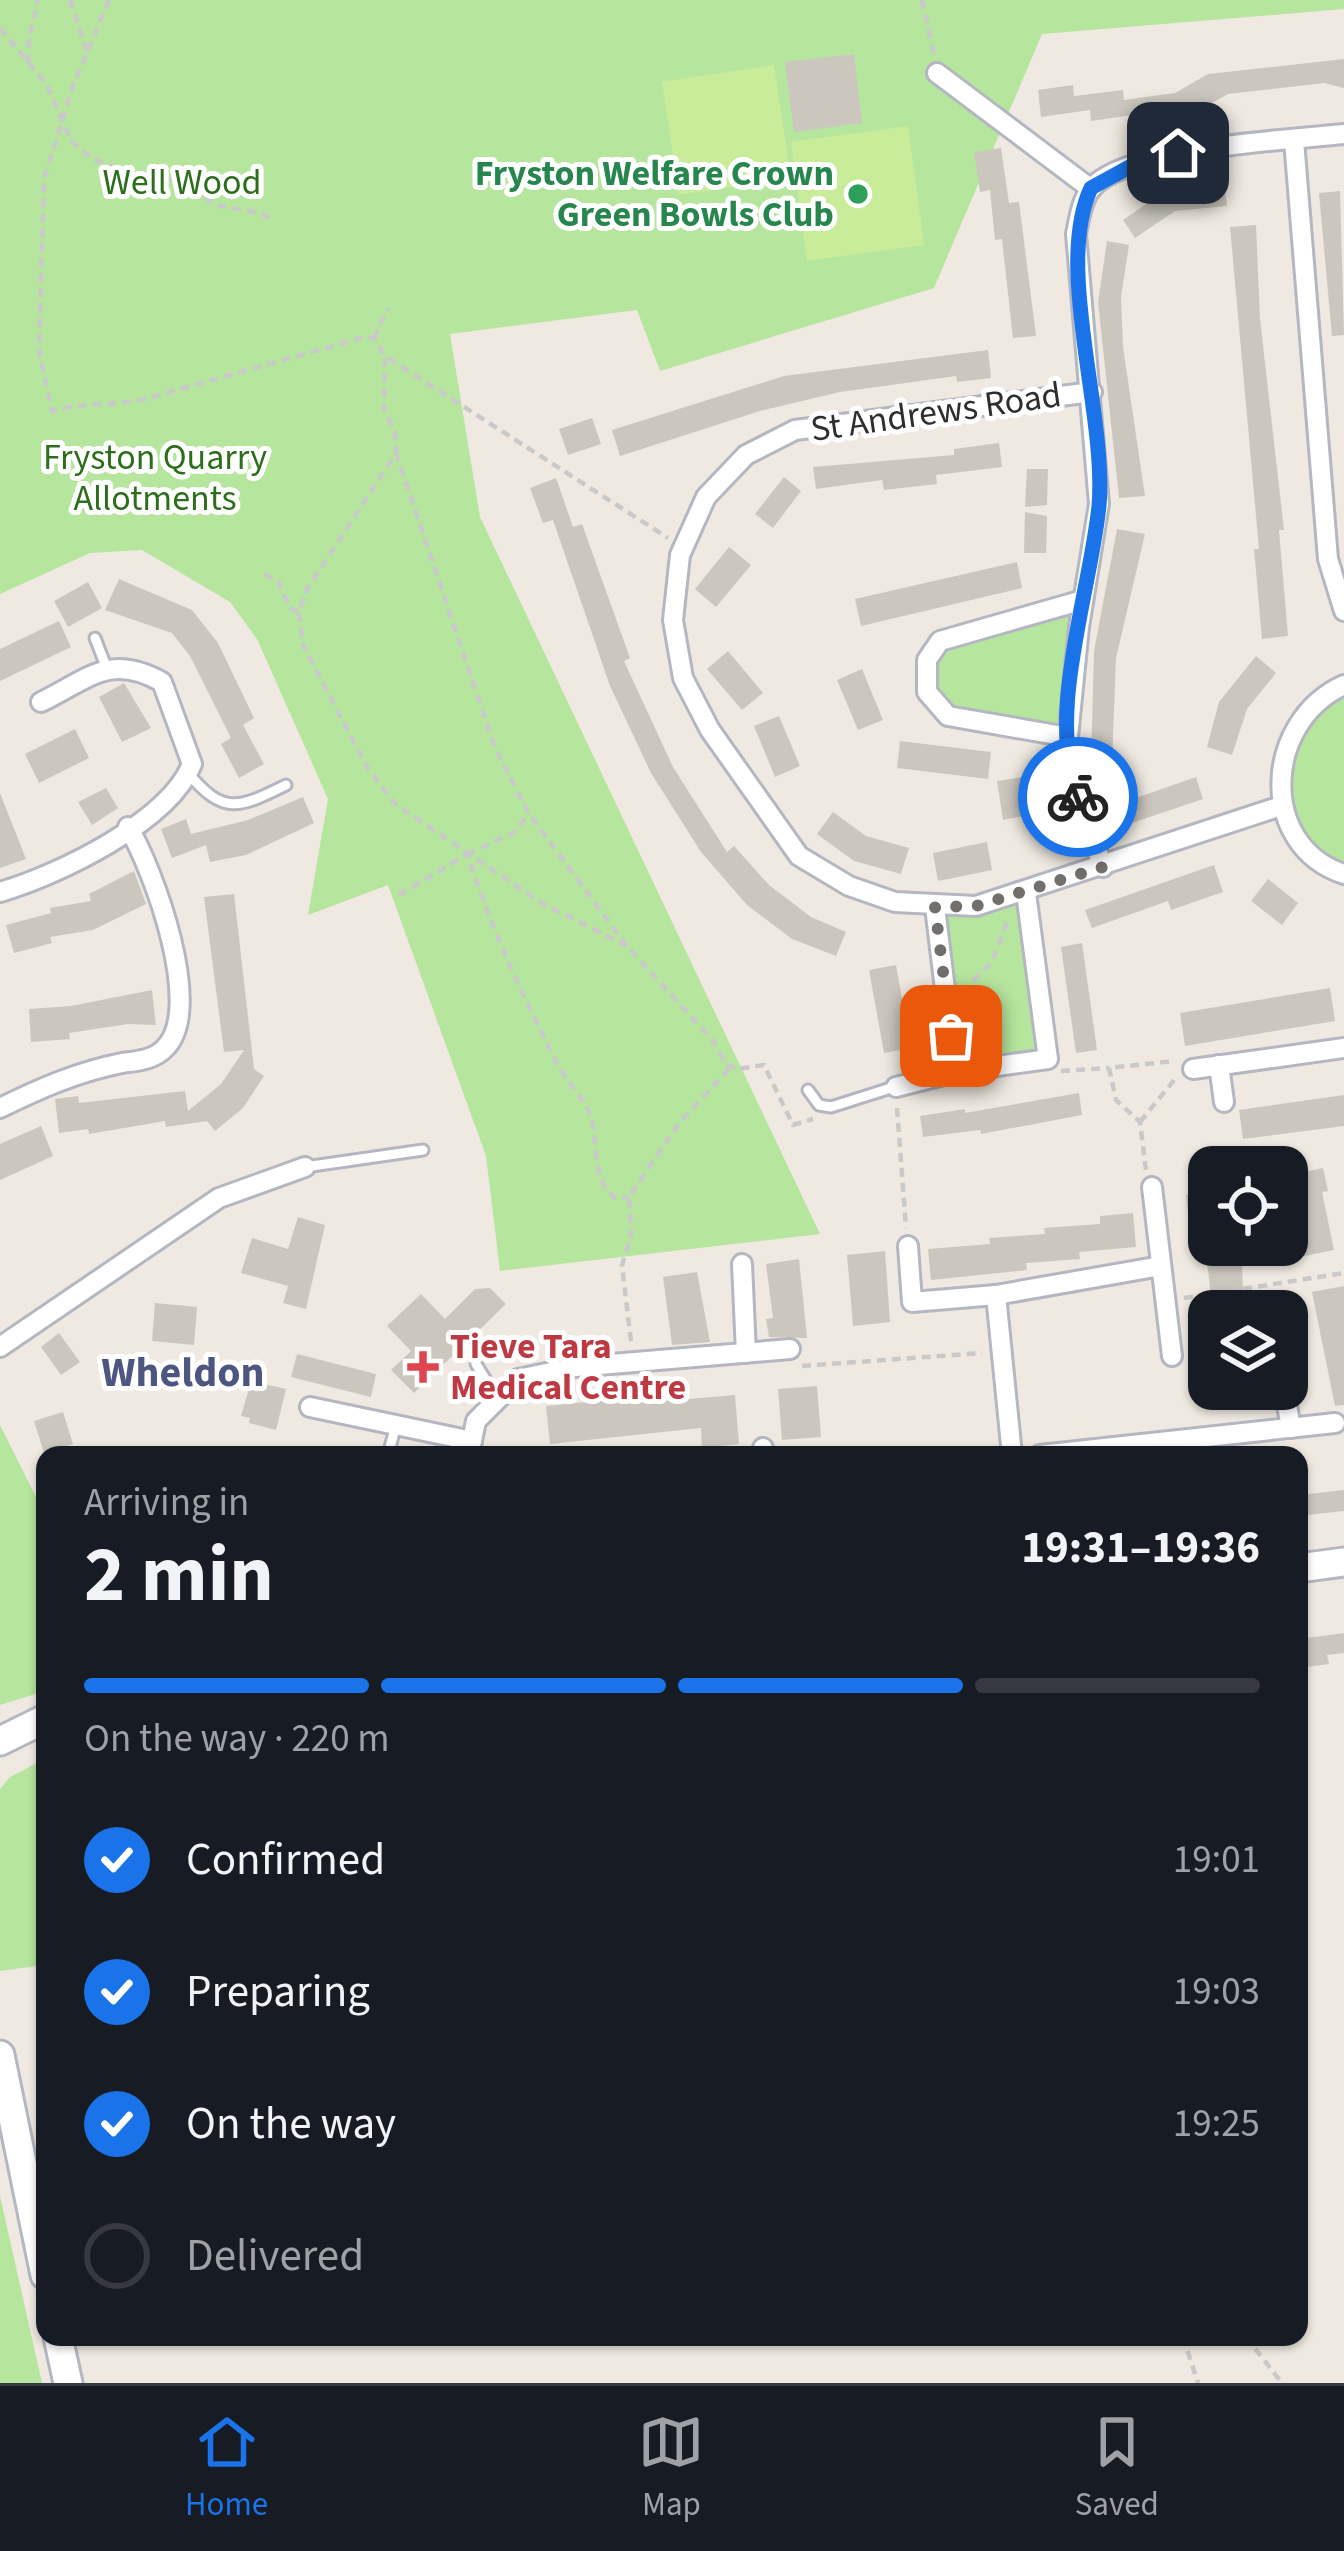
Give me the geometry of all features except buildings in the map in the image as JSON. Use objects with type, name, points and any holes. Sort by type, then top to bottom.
[{"type":"street","points":[[937,73],[1091,188]]},
{"type":"street","points":[[1103,867],[1073,785],[1068,737],[1099,504],[1076,234],[1091,188],[1133,165],[1178,153],[1344,134]]},
{"type":"street","points":[[1294,140],[1328,559],[1344,611]]},
{"type":"street","name":"St Andrews Road","points":[[1091,392],[795,430],[746,454],[706,497],[683,548],[673,620],[683,678],[710,730],[799,856],[849,886],[895,902],[976,906],[1281,806]]},
{"type":"street","points":[[1068,737],[948,716],[926,692],[927,660],[940,641],[1083,600]]},
{"type":"street","points":[[0,892],[77,862],[183,787],[192,764],[162,682],[134,666],[107,669],[41,702]]},
{"type":"street","points":[[1344,685],[1322,695],[1303,713],[1288,740],[1281,806],[1301,840],[1329,869],[1344,874]]},
{"type":"street","points":[[0,1108],[77,1072],[151,1058],[167,1047],[176,1030],[179,1000],[161,896],[128,827]]},
{"type":"street","points":[[896,1087],[955,1072],[1048,1059],[1019,894]]},
{"type":"street","points":[[935,907],[955,1072]]},
{"type":"street","points":[[1190,1067],[1344,1048]]},
{"type":"street","points":[[1219,1066],[1224,1102]]},
{"type":"street","points":[[0,1347],[219,1198],[304,1167]]},
{"type":"street","points":[[1152,1187],[1172,1356]]},
{"type":"street","points":[[908,1246],[912,1302],[996,1295],[1161,1266]]},
{"type":"street","points":[[742,1264],[746,1353]]},
{"type":"street","points":[[996,1295],[1011,1446]]},
{"type":"street","points":[[471,1446],[476,1421],[518,1379],[574,1366],[790,1349]]},
{"type":"street","points":[[310,1407],[464,1446]]},
{"type":"street","points":[[1288,1410],[1291,1428]]},
{"type":"street","points":[[1124,1446],[1335,1423]]},
{"type":"street","points":[[1308,1567],[1344,1562]]},
{"type":"street","points":[[0,1741],[36,1723]]},
{"type":"street","points":[[0,2055],[36,2231]]},
{"type":"street","points":[[60,2346],[68,2383]]},
{"type":"lane","points":[[95,638],[107,669]]},
{"type":"lane","points":[[188,773],[218,804],[229,806],[253,801],[286,785]]},
{"type":"lane","points":[[808,1090],[819,1105],[831,1107],[896,1087]]},
{"type":"lane","points":[[304,1167],[423,1150]]},
{"type":"lane","points":[[476,1364],[497,1398]]},
{"type":"lane","points":[[390,1446],[396,1425]]},
{"type":"path","points":[[28,63],[38,0]]},
{"type":"path","points":[[70,0],[88,54]]},
{"type":"path","points":[[109,0],[71,88],[44,179],[39,351],[52,411],[89,402],[114,406],[145,399],[374,338]]},
{"type":"path","points":[[922,0],[937,73]]},
{"type":"path","points":[[0,28],[47,85],[70,141],[93,159],[133,174],[193,183],[204,201],[219,208],[250,208],[270,218]]},
{"type":"path","points":[[374,338],[388,308]]},
{"type":"path","points":[[374,338],[385,356],[683,548]]},
{"type":"path","points":[[385,356],[384,408],[396,453],[412,488],[495,748],[529,814],[628,946],[698,1022],[730,1067]]},
{"type":"path","points":[[396,453],[308,589],[299,612],[304,645],[367,767],[394,803],[540,902],[628,946]]},
{"type":"path","points":[[264,574],[278,581],[290,608],[299,612]]},
{"type":"path","points":[[399,895],[513,833],[529,814]]},
{"type":"path","points":[[467,854],[486,912],[530,1009],[592,1120],[598,1177],[615,1198],[629,1197]]},
{"type":"path","points":[[946,1000],[967,988],[992,962],[1019,894]]},
{"type":"path","points":[[1048,1059],[1049,1071],[1177,1060],[1190,1067],[1141,1122]]},
{"type":"path","points":[[634,1362],[622,1266],[631,1234],[626,1219],[629,1197],[679,1123],[730,1067],[764,1065],[793,1125],[814,1119]]},
{"type":"path","points":[[1109,1068],[1115,1100],[1141,1122],[1152,1187]]},
{"type":"path","points":[[896,1087],[908,1246]]},
{"type":"path","points":[[1166,1300],[1344,1273]]},
{"type":"path","points":[[790,1349],[790,1367],[1001,1352]]},
{"type":"path","points":[[1186,2346],[1198,2383]]},
{"type":"path","points":[[1253,2346],[1282,2383]]},
{"type":"green space","points":[[0,0],[1344,0],[1344,9],[1042,34],[934,288],[660,371],[637,310],[450,334],[480,517],[820,1234],[500,1271],[486,1156],[388,885],[308,915],[328,799],[257,639],[230,602],[142,550],[90,553],[0,594]]},
{"type":"green space","name":"Fryston Welfare Crown Green Bowls Club","points":[[774,65],[791,178],[679,195],[662,82]]},
{"type":"green space","name":"Fryston Welfare Crown Green Bowls Club","points":[[908,126],[924,245],[807,261],[791,142]]},
{"type":"green space","points":[[1083,600],[1068,737],[948,716],[927,692],[940,641]]},
{"type":"green space","points":[[1344,685],[1344,874],[1301,840],[1281,771],[1288,740]]},
{"type":"green space","points":[[1026,893],[1048,1059],[955,1072],[935,907]]},
{"type":"green space","points":[[0,1425],[36,1497],[36,1694],[0,1705]]},
{"type":"green space","points":[[36,1764],[36,1966],[0,1971],[0,1789],[10,1777]]},
{"type":"green space","points":[[0,2196],[42,2383],[0,2383]]},
{"type":"way so far","points":[[951,1036],[935,907],[976,906],[1103,867],[1078,797]]},
{"type":"place","name":"Fryston Welfare Crown Green Bowls Club","points":[[858,194]]},
{"type":"place","name":"Tieve Tara Medical Centre","points":[[423,1367]]},
{"type":"district","name":"Wheldon","points":[[183,1373]]},
{"type":"route","points":[[1078,797],[1068,737],[1070,692],[1099,504],[1076,234],[1091,188],[1108,175],[1178,153]]},
{"type":"park label","name":"Well Wood","points":[[182,182]]},
{"type":"park label","name":"Fryston Quarry Allotments","points":[[155,478]]}]
